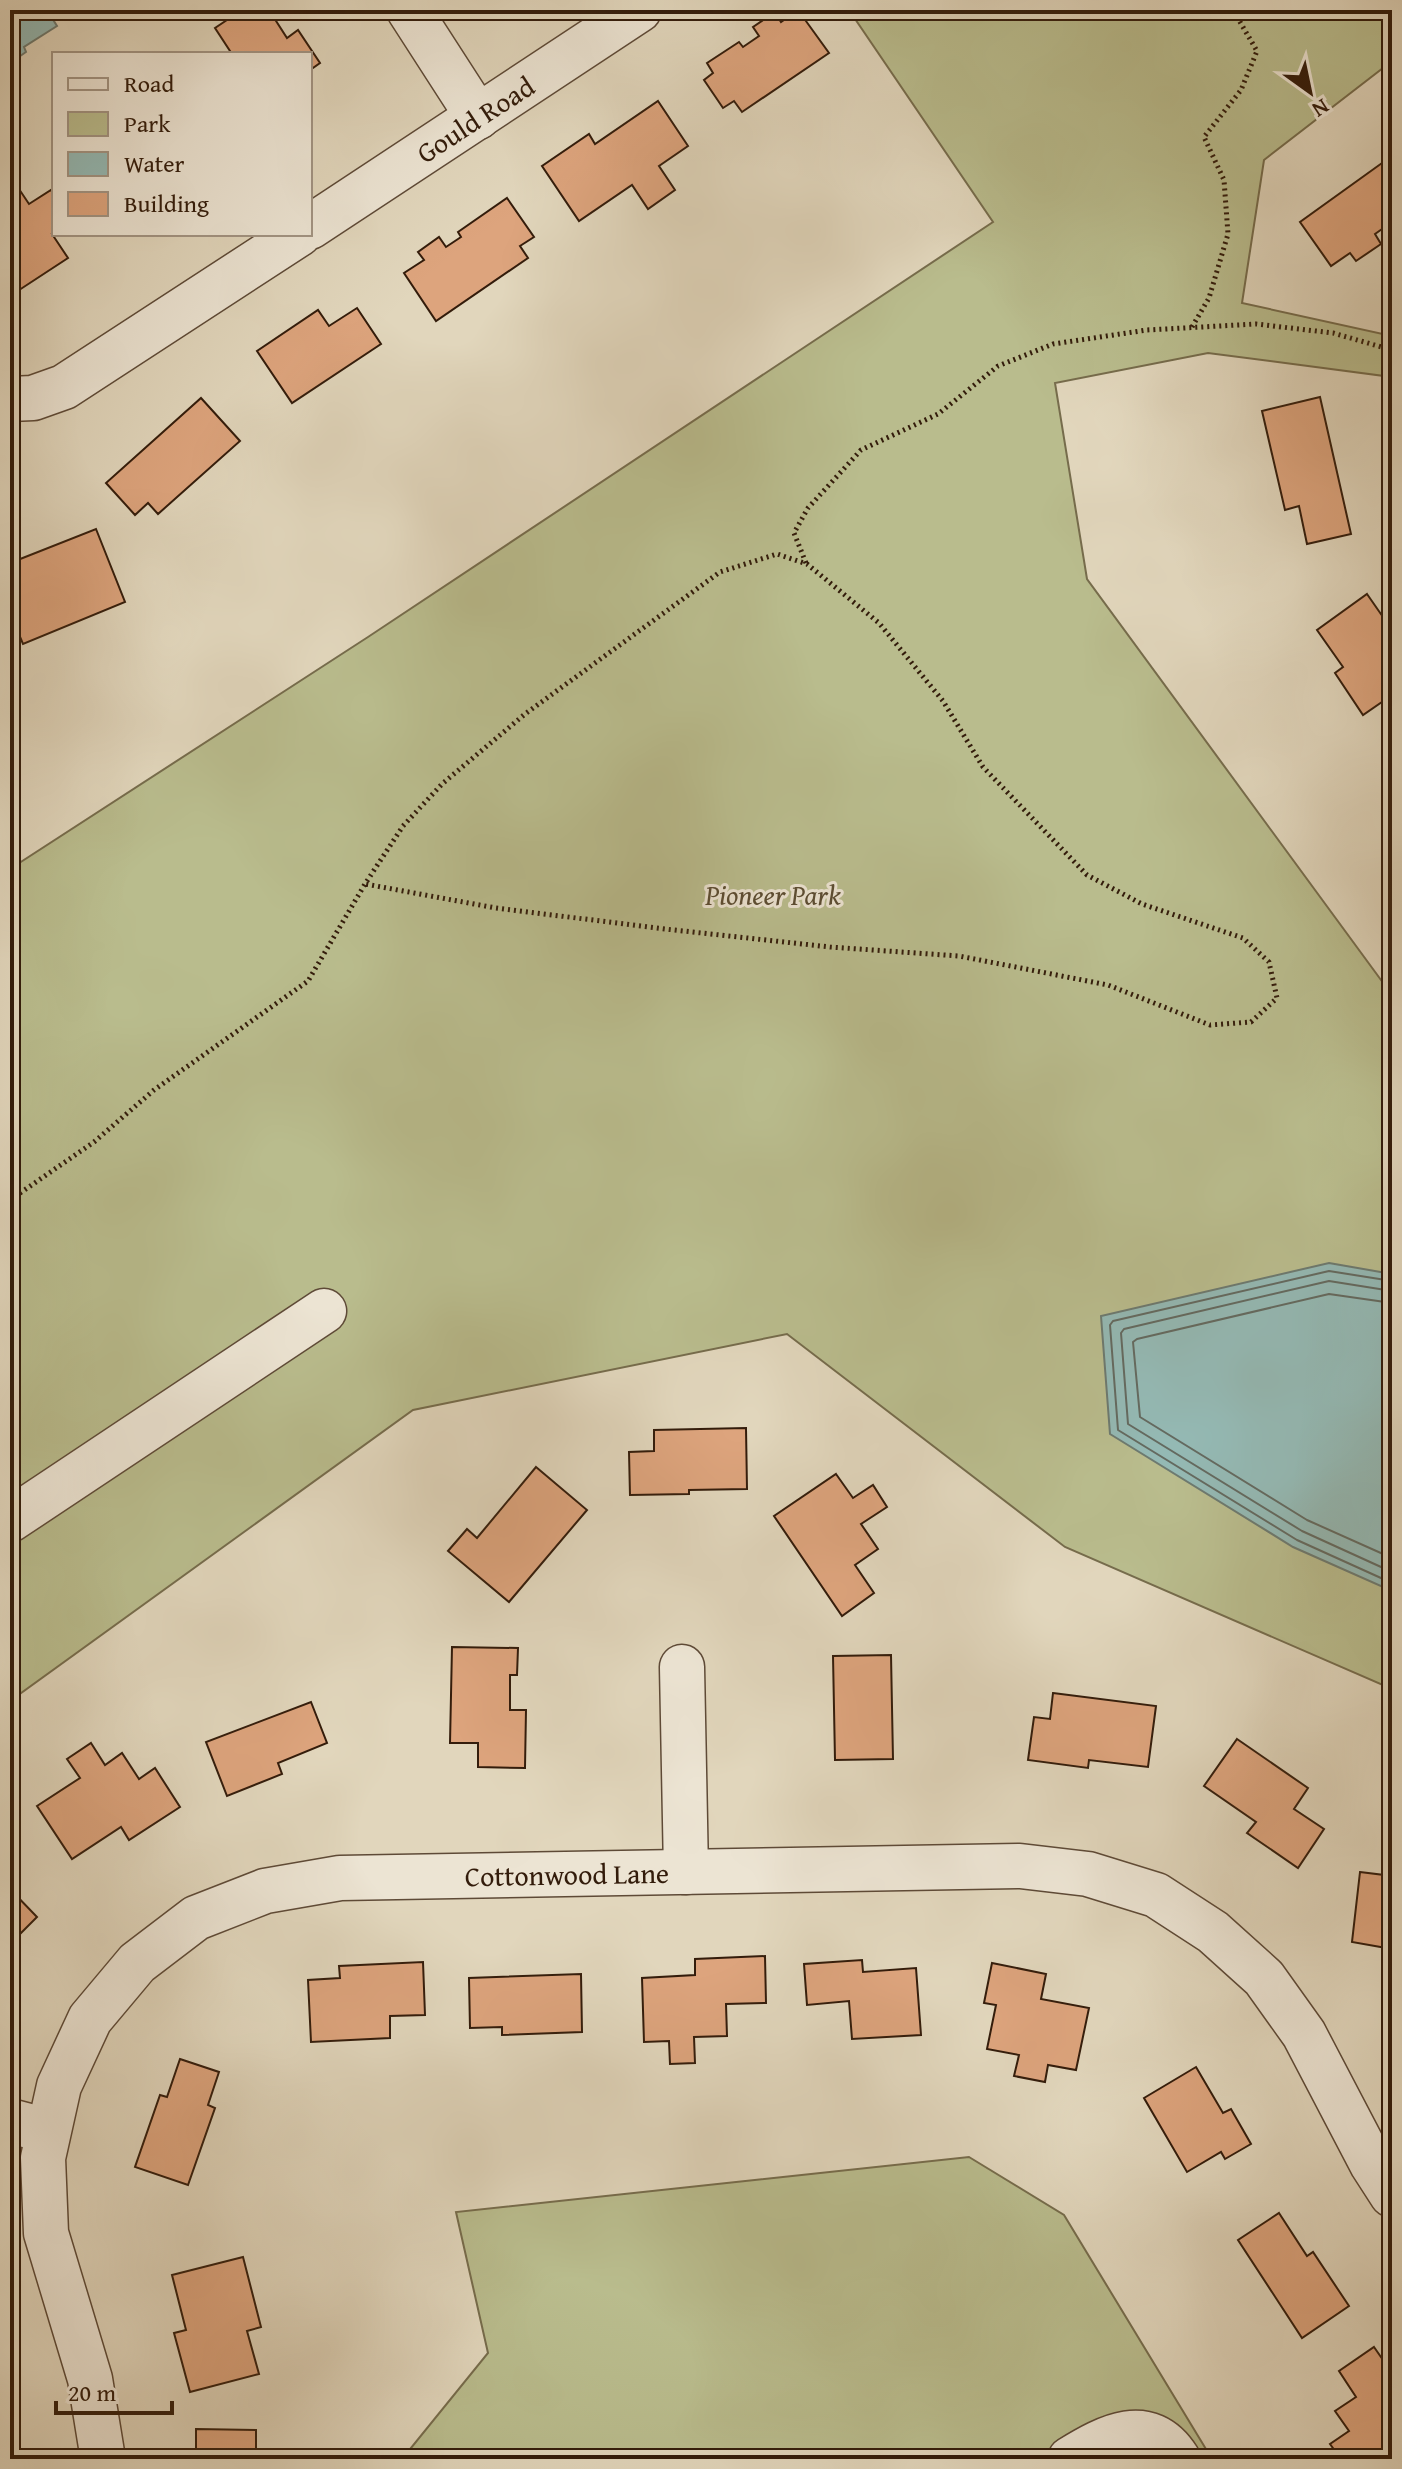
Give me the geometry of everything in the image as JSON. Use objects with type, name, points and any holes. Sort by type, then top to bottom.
[{"type":"street","points":[[409,10],[478,117]]},
{"type":"street","name":"Gould Road","points":[[312,226],[639,10]]},
{"type":"street","points":[[10,399],[33,398],[64,387],[296,236]]},
{"type":"street","points":[[10,1520],[324,1311]]},
{"type":"street","points":[[682,1667],[686,1872]]},
{"type":"street","name":"Cottonwood Lane","points":[[103,2459],[90,2379],[46,2233],[43,2158],[29,2126],[59,2086],[90,2019],[137,1963],[196,1918],[265,1891],[340,1878],[1020,1866],[1088,1874],[1156,1895],[1213,1932],[1264,1978],[1378,2135],[1372,2164],[1392,2195]]},
{"type":"street","points":[[1070,2459],[1099,2441],[1119,2434],[1141,2433],[1157,2436],[1178,2459]]},
{"type":"path","points":[[1192,327],[1209,298],[1228,234],[1224,180],[1204,137],[1241,90],[1257,51],[1233,10]]},
{"type":"path","points":[[807,564],[794,533],[808,508],[861,450],[938,414],[998,366],[1053,344],[1147,330],[1256,324],[1333,333],[1392,350]]},
{"type":"path","points":[[10,1200],[94,1142],[154,1090],[308,981],[365,884],[403,826],[442,784],[525,714],[720,572],[777,554],[807,564],[879,623],[943,701],[983,767],[1087,875],[1142,904],[1243,938],[1269,962],[1277,998],[1251,1022],[1210,1025],[1108,985],[959,956],[830,947],[649,927],[496,908],[365,884]]},
{"type":"green space","name":"Pioneer Park","points":[[849,10],[1392,10],[1392,61],[1264,160],[1242,303],[1392,336],[1392,377],[1208,353],[1055,383],[1087,579],[1392,995],[1392,1689],[1065,1547],[787,1334],[413,1410],[10,1701],[10,869],[368,637],[993,222]]},
{"type":"green space","points":[[969,2157],[1064,2215],[1212,2459],[402,2459],[488,2353],[456,2212]]},
{"type":"water","points":[[47,10],[57,26],[24,47],[26,52],[10,63],[10,12]]},
{"type":"water","points":[[1329,1263],[1392,1274],[1392,1591],[1293,1547],[1110,1434],[1101,1316]]},
{"type":"building","points":[[242,10],[269,10],[287,38],[298,30],[320,63],[312,69],[312,52],[231,52],[215,28]]},
{"type":"building","points":[[798,10],[829,53],[742,112],[734,101],[723,108],[704,80],[713,73],[707,63],[739,42],[743,47],[759,36],[753,27],[775,12],[781,22]]},
{"type":"building","points":[[658,101],[688,146],[659,166],[675,190],[648,209],[632,185],[579,221],[542,166],[589,134],[595,144]]},
{"type":"building","points":[[1389,158],[1392,161],[1392,222],[1375,234],[1381,244],[1356,261],[1350,253],[1331,266],[1300,222]]},
{"type":"building","points":[[17,186],[29,204],[51,190],[52,236],[68,258],[10,296],[10,191]]},
{"type":"building","points":[[507,198],[534,237],[520,246],[528,258],[436,321],[404,273],[424,260],[418,252],[439,237],[446,247],[461,237],[458,232]]},
{"type":"building","points":[[357,308],[381,344],[292,403],[257,351],[318,310],[329,326]]},
{"type":"building","points":[[1320,397],[1351,534],[1307,544],[1299,506],[1285,510],[1262,411]]},
{"type":"building","points":[[201,398],[240,441],[158,514],[148,503],[135,515],[106,483]]},
{"type":"building","points":[[96,529],[125,602],[23,644],[10,613],[10,563]]},
{"type":"building","points":[[1367,594],[1392,630],[1392,695],[1363,715],[1335,673],[1343,667],[1317,630]]},
{"type":"building","points":[[746,1428],[747,1489],[630,1495],[629,1452],[654,1451],[654,1430]]},
{"type":"building","points":[[536,1467],[587,1510],[509,1602],[448,1551],[467,1529],[477,1538]]},
{"type":"building","points":[[836,1474],[853,1498],[873,1485],[887,1507],[861,1524],[878,1549],[855,1565],[874,1593],[842,1616],[774,1516]]},
{"type":"building","points":[[452,1647],[518,1648],[517,1675],[510,1675],[510,1710],[526,1710],[525,1768],[478,1767],[478,1743],[450,1743]]},
{"type":"building","points":[[891,1655],[893,1759],[835,1760],[833,1656]]},
{"type":"building","points":[[1053,1693],[1156,1706],[1148,1767],[1089,1760],[1088,1768],[1028,1760],[1034,1717],[1050,1719]]},
{"type":"building","points":[[311,1702],[327,1743],[278,1763],[282,1774],[227,1796],[206,1742]]},
{"type":"building","points":[[1237,1739],[1308,1788],[1294,1809],[1324,1829],[1298,1868],[1247,1833],[1256,1822],[1204,1786]]},
{"type":"building","points":[[91,1743],[105,1765],[122,1753],[139,1779],[155,1768],[180,1807],[129,1840],[121,1827],[72,1859],[37,1806],[80,1778],[67,1759]]},
{"type":"building","points":[[1360,1872],[1392,1876],[1392,1949],[1352,1942]]},
{"type":"building","points":[[10,1889],[37,1917],[10,1944]]},
{"type":"building","points":[[765,1956],[766,2003],[726,2004],[727,2036],[694,2037],[695,2063],[670,2064],[669,2041],[644,2042],[642,1978],[695,1975],[695,1959]]},
{"type":"building","points":[[862,1960],[863,1972],[916,1968],[921,2035],[852,2039],[849,2001],[807,2005],[804,1964]]},
{"type":"building","points":[[423,1962],[425,2015],[390,2016],[390,2038],[311,2042],[308,1980],[340,1978],[339,1966]]},
{"type":"building","points":[[992,1963],[1046,1974],[1041,1999],[1089,2008],[1076,2070],[1048,2065],[1045,2082],[1014,2076],[1019,2055],[987,2049],[996,2005],[984,2003]]},
{"type":"building","points":[[581,1974],[582,2032],[502,2035],[502,2027],[470,2028],[469,1978]]},
{"type":"building","points":[[180,2059],[219,2072],[208,2105],[215,2108],[188,2185],[135,2167],[160,2095],[167,2097]]},
{"type":"building","points":[[1196,2067],[1223,2113],[1231,2109],[1251,2144],[1225,2159],[1221,2152],[1187,2172],[1144,2098]]},
{"type":"building","points":[[1279,2213],[1307,2256],[1313,2252],[1349,2306],[1302,2338],[1238,2240]]},
{"type":"building","points":[[243,2257],[261,2327],[247,2331],[259,2374],[190,2392],[174,2333],[186,2330],[172,2275]]},
{"type":"building","points":[[1374,2347],[1392,2373],[1392,2459],[1370,2459],[1367,2454],[1360,2459],[1341,2459],[1330,2444],[1349,2431],[1335,2411],[1356,2397],[1339,2371]]},
{"type":"building","points":[[196,2429],[256,2430],[256,2459],[196,2459]]}]
